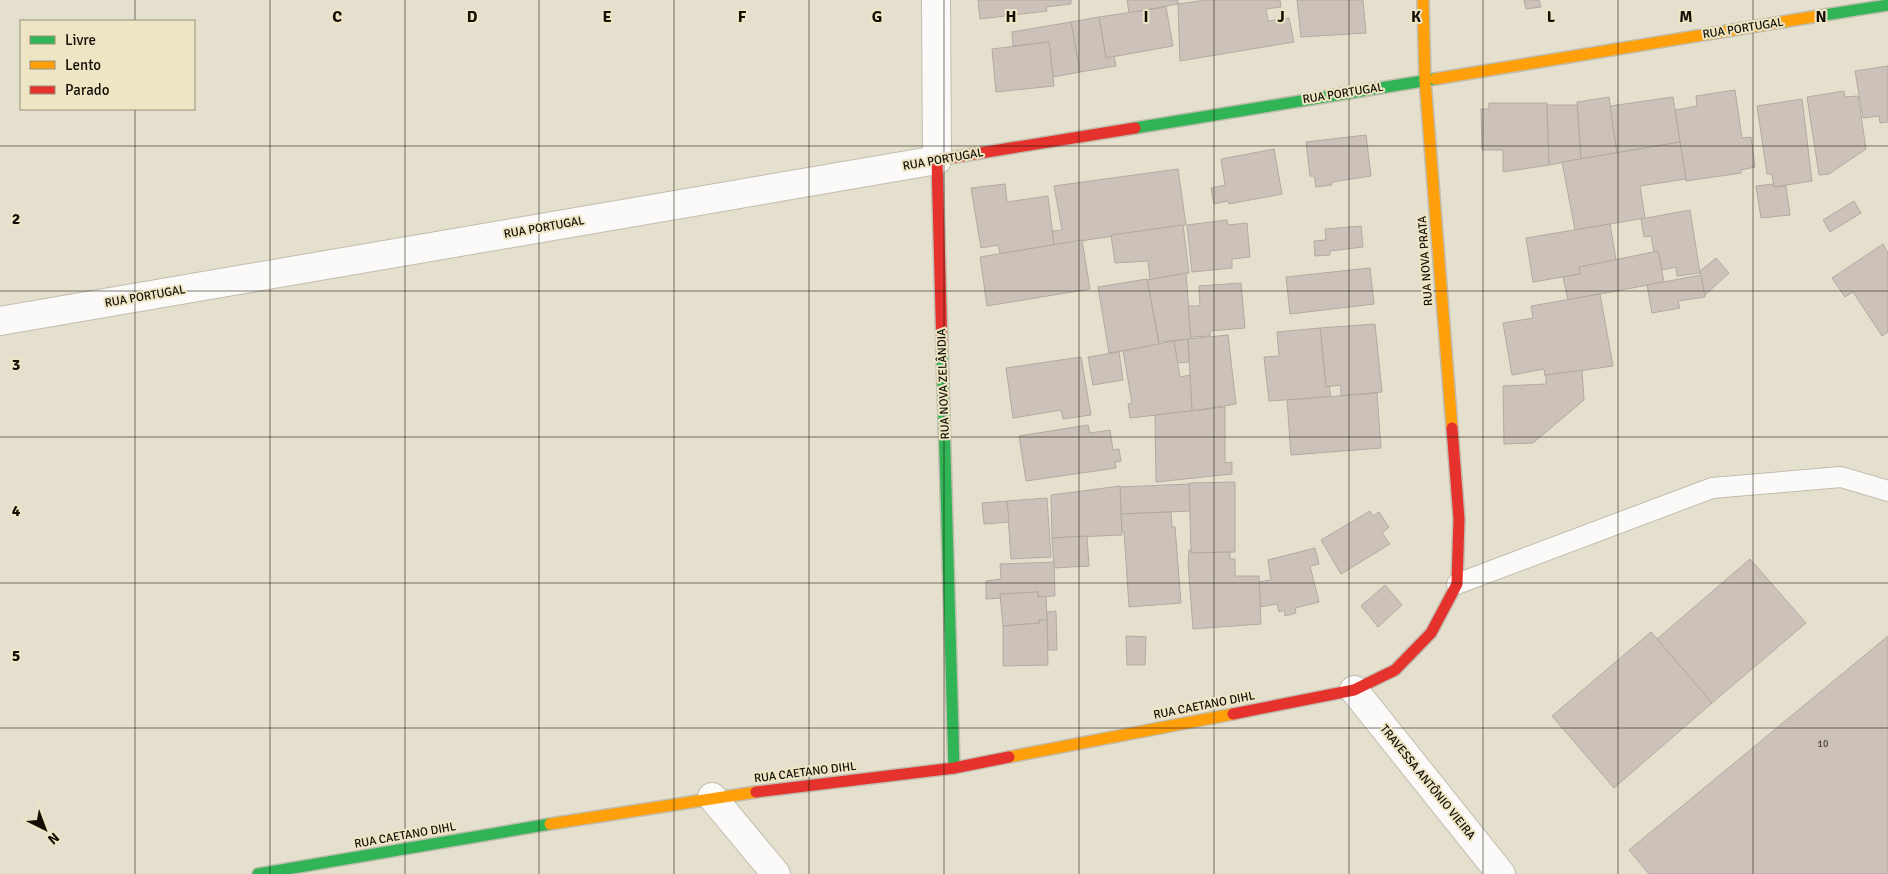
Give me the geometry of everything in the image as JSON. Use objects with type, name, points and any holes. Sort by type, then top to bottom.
[{"type":"street","name":"RUA NOVA ZELÂNDIA","points":[[936,0],[937,160],[954,768]]},
{"type":"street","name":"RUA NOVA PRATA","points":[[1423,0],[1425,80],[1459,520],[1457,584]]},
{"type":"street","name":"RUA PORTUGAL","points":[[0,321],[937,160],[1888,5]]},
{"type":"street","name":"RUA CAETANO DIHL","points":[[258,874],[712,797],[954,768],[1354,690],[1395,670],[1407,658],[1431,633],[1457,584]]},
{"type":"street","name":"TRAVESSA ANTÔNIO VIEIRA","points":[[1354,690],[1501,874]]},
{"type":"street","points":[[712,797],[776,874]]},
{"type":"lane","points":[[1457,584],[1712,488],[1841,477],[1888,491]]},
{"type":"building","points":[[978,0],[1071,0],[1071,4],[1046,7],[1047,11],[980,19]]},
{"type":"building","points":[[1127,0],[1178,0],[1178,4],[1129,13]]},
{"type":"building","points":[[1206,0],[1280,0],[1281,7],[1266,9],[1268,21],[1289,18],[1294,42],[1180,61],[1178,4]]},
{"type":"building","points":[[1297,0],[1363,0],[1366,33],[1301,37]]},
{"type":"building","points":[[1524,0],[1539,0],[1541,7],[1526,9]]},
{"type":"building","points":[[1166,7],[1173,46],[1106,58],[1099,17]]},
{"type":"building","points":[[1099,17],[1106,58],[1114,56],[1116,66],[1080,72],[1071,22]]},
{"type":"building","points":[[1071,22],[1080,72],[1053,77],[1049,42],[1013,46],[1012,32]]},
{"type":"building","points":[[1049,42],[1054,86],[996,92],[992,49]]},
{"type":"building","points":[[1888,66],[1888,122],[1880,123],[1879,116],[1863,118],[1855,71]]},
{"type":"building","points":[[1735,90],[1742,138],[1751,137],[1755,167],[1741,170],[1741,173],[1686,181],[1675,110],[1697,106],[1696,96]]},
{"type":"building","points":[[1844,91],[1845,97],[1858,96],[1866,149],[1829,174],[1819,175],[1807,97]]},
{"type":"building","points":[[1609,97],[1617,153],[1581,159],[1577,102]]},
{"type":"building","points":[[1673,97],[1680,142],[1617,153],[1610,106]]},
{"type":"building","points":[[1802,99],[1812,181],[1774,187],[1772,174],[1767,174],[1757,106]]},
{"type":"building","points":[[1489,103],[1547,103],[1549,165],[1503,172],[1503,150],[1482,150],[1481,109],[1489,109]]},
{"type":"building","points":[[1547,105],[1577,105],[1581,159],[1549,165]]},
{"type":"building","points":[[1366,135],[1371,176],[1332,182],[1332,185],[1316,187],[1314,176],[1310,176],[1306,142]]},
{"type":"building","points":[[1680,142],[1686,179],[1640,186],[1645,218],[1575,230],[1562,162]]},
{"type":"building","points":[[1274,149],[1282,194],[1229,204],[1228,201],[1214,204],[1211,188],[1225,185],[1221,159]]},
{"type":"building","points":[[1178,169],[1186,225],[1054,245],[1052,231],[1062,230],[1054,186]]},
{"type":"building","points":[[1005,184],[1007,202],[1048,196],[1054,245],[1000,254],[998,245],[981,248],[971,188]]},
{"type":"building","points":[[1773,184],[1774,187],[1786,186],[1790,215],[1761,218],[1756,186]]},
{"type":"building","points":[[1854,201],[1861,213],[1830,232],[1823,220]]},
{"type":"building","points":[[1690,210],[1700,273],[1677,276],[1676,267],[1662,270],[1658,251],[1654,253],[1651,236],[1644,237],[1641,219]]},
{"type":"building","points":[[1227,220],[1228,225],[1247,223],[1250,257],[1232,259],[1232,268],[1192,272],[1187,225]]},
{"type":"building","points":[[1610,224],[1616,260],[1579,267],[1580,274],[1533,282],[1526,238]]},
{"type":"building","points":[[1183,225],[1189,273],[1150,280],[1148,261],[1115,263],[1111,235]]},
{"type":"building","points":[[1361,226],[1363,247],[1330,251],[1330,255],[1315,256],[1314,241],[1326,240],[1325,229]]},
{"type":"building","points":[[1082,240],[1090,289],[987,306],[980,257]]},
{"type":"building","points":[[1883,244],[1888,253],[1888,332],[1882,336],[1853,292],[1845,297],[1832,278]]},
{"type":"building","points":[[1658,251],[1664,282],[1568,300],[1563,277],[1580,274],[1579,267]]},
{"type":"building","points":[[1716,258],[1729,273],[1704,296],[1700,271]]},
{"type":"building","points":[[1370,268],[1374,304],[1290,314],[1286,277]]},
{"type":"building","points":[[1186,273],[1191,339],[1159,342],[1147,280]]},
{"type":"building","points":[[1701,275],[1705,297],[1678,301],[1680,308],[1652,313],[1647,285]]},
{"type":"building","points":[[1147,279],[1159,345],[1109,353],[1098,287]]},
{"type":"building","points":[[1241,283],[1245,328],[1210,331],[1210,336],[1191,337],[1188,306],[1200,306],[1199,286]]},
{"type":"building","points":[[1600,294],[1613,366],[1545,376],[1544,369],[1512,375],[1503,323],[1533,318],[1531,306]]},
{"type":"building","points":[[1375,324],[1382,392],[1341,396],[1341,385],[1326,387],[1320,328]]},
{"type":"building","points":[[1320,328],[1326,387],[1329,386],[1331,397],[1269,401],[1264,357],[1279,356],[1277,332]]},
{"type":"building","points":[[1228,335],[1236,404],[1192,411],[1188,339]]},
{"type":"building","points":[[1188,339],[1189,362],[1177,363],[1174,341]]},
{"type":"building","points":[[1174,341],[1180,377],[1190,375],[1192,411],[1130,418],[1128,404],[1132,403],[1123,351]]},
{"type":"building","points":[[1119,352],[1123,380],[1093,385],[1088,357]]},
{"type":"building","points":[[1081,357],[1091,415],[1063,419],[1061,410],[1013,418],[1006,368]]},
{"type":"building","points":[[1582,370],[1584,400],[1533,443],[1504,444],[1503,386],[1546,384],[1546,375]]},
{"type":"building","points":[[1377,393],[1381,448],[1291,455],[1287,400]]},
{"type":"building","points":[[1225,407],[1225,463],[1232,462],[1232,474],[1156,482],[1155,415]]},
{"type":"building","points":[[1088,425],[1090,433],[1110,430],[1113,450],[1119,449],[1121,461],[1115,462],[1116,468],[1026,481],[1019,436]]},
{"type":"building","points":[[1235,482],[1235,552],[1191,553],[1189,483]]},
{"type":"building","points":[[1189,484],[1190,511],[1121,514],[1120,487]]},
{"type":"building","points":[[1120,486],[1122,535],[1052,538],[1051,495]]},
{"type":"building","points":[[1047,498],[1051,557],[1011,559],[1007,501]]},
{"type":"building","points":[[1007,501],[1009,522],[984,524],[982,503]]},
{"type":"building","points":[[1370,511],[1373,516],[1379,512],[1389,527],[1382,533],[1390,544],[1341,574],[1321,540]]},
{"type":"building","points":[[1171,512],[1172,527],[1175,527],[1181,603],[1129,607],[1124,531],[1122,531],[1121,514]]},
{"type":"building","points":[[1087,536],[1089,566],[1054,568],[1052,538]]},
{"type":"building","points":[[1315,548],[1319,564],[1310,566],[1319,602],[1295,608],[1296,613],[1285,616],[1284,610],[1279,612],[1277,604],[1260,607],[1259,582],[1271,580],[1268,560]]},
{"type":"building","points":[[1189,550],[1191,550],[1191,553],[1230,552],[1230,559],[1235,559],[1235,576],[1259,576],[1261,624],[1193,629],[1188,563]]},
{"type":"building","points":[[1750,559],[1806,623],[1712,703],[1657,639]]},
{"type":"building","points":[[1054,562],[1055,596],[1038,597],[1038,592],[1000,594],[1001,598],[986,599],[986,581],[1001,579],[1000,564]]},
{"type":"building","points":[[1385,585],[1402,605],[1378,627],[1361,606]]},
{"type":"building","points":[[1038,592],[1038,597],[1046,596],[1047,620],[1039,620],[1040,623],[1003,626],[1000,594]]},
{"type":"building","points":[[1056,611],[1057,650],[1048,650],[1047,612]]},
{"type":"building","points":[[1039,620],[1047,620],[1048,665],[1003,666],[1003,626],[1040,623]]},
{"type":"building","points":[[1651,632],[1712,703],[1614,788],[1552,716]]},
{"type":"building","points":[[1126,636],[1146,637],[1145,665],[1127,665]]},
{"type":"building","points":[[1888,636],[1888,874],[1649,874],[1629,850]]},
{"type":"traffic: fast","points":[[1818,16],[1888,5]]},
{"type":"traffic: fast","points":[[1135,128],[1435,79]]},
{"type":"traffic: fast","points":[[942,350],[954,768]]},
{"type":"traffic: fast","points":[[258,874],[550,824]]},
{"type":"traffic: slow","points":[[1423,0],[1425,80],[1452,428]]},
{"type":"traffic: slow","points":[[1435,79],[1818,16]]},
{"type":"traffic: slow","points":[[1009,757],[1233,714]]},
{"type":"traffic: slow","points":[[550,824],[756,792]]},
{"type":"traffic: jam","points":[[942,350],[937,160],[1135,128]]},
{"type":"traffic: jam","points":[[1233,714],[1354,690],[1395,670],[1431,633],[1457,584],[1459,519],[1452,428]]},
{"type":"traffic: jam","points":[[756,792],[954,768],[1009,757]]}]
